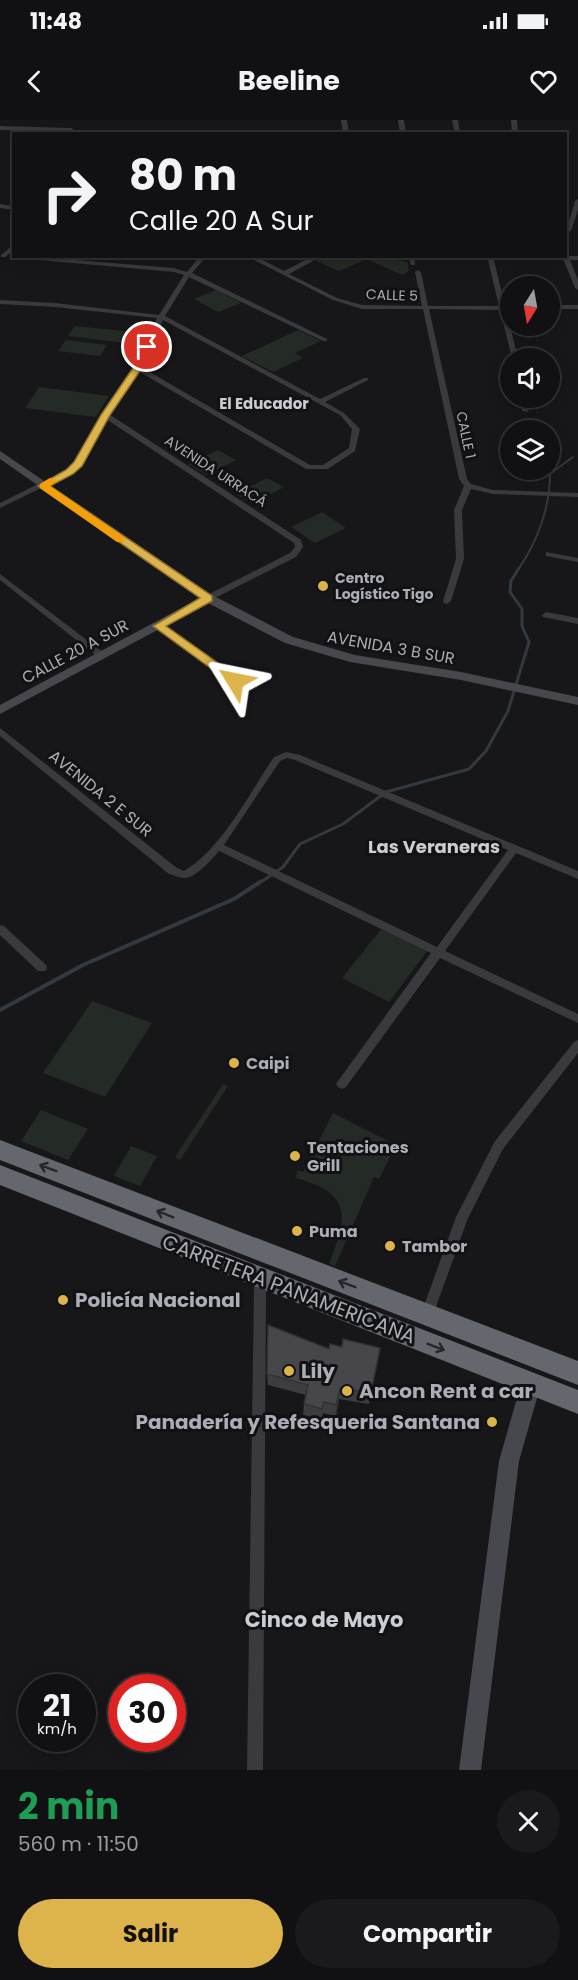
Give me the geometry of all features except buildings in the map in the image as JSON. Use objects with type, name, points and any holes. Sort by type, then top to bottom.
[{"type":"highway","name":"CARRETERA PANAMERICANA","points":[[0,1150],[578,1373]]},
{"type":"highway","name":"CARRETERA PANAMERICANA","points":[[0,1175],[578,1402]]},
{"type":"highway","points":[[382,1297],[428,1324],[512,1362],[525,1374],[531,1384],[550,1378],[578,1386]]},
{"type":"street","points":[[0,128],[70,130]]},
{"type":"street","points":[[568,231],[578,201]]},
{"type":"street","points":[[71,258],[188,274],[325,340]]},
{"type":"street","points":[[131,265],[135,258]]},
{"type":"street","points":[[0,506],[75,468],[105,415],[137,368],[161,317],[188,274],[202,258]]},
{"type":"street","name":"CALLE 5","points":[[253,258],[347,303],[376,309],[500,308]]},
{"type":"street","points":[[286,273],[315,258]]},
{"type":"street","points":[[412,258],[413,264]]},
{"type":"street","points":[[491,258],[500,287]]},
{"type":"street","points":[[566,258],[578,288]]},
{"type":"street","name":"CALLE 1","points":[[418,272],[464,479],[468,486]]},
{"type":"street","points":[[0,302],[55,305],[161,317],[342,414],[356,429],[352,449],[325,467],[317,469],[306,466],[137,368]]},
{"type":"street","points":[[560,307],[578,306]]},
{"type":"street","points":[[320,402],[366,380]]},
{"type":"street","name":"AVENIDA URRACÁ","points":[[105,415],[295,538],[299,547],[293,555]]},
{"type":"street","name":"AVENIDA 3 B SUR","points":[[0,454],[43,486],[208,598],[289,640],[318,650],[578,701]]},
{"type":"street","points":[[447,601],[458,567],[457,519],[460,501],[468,486],[493,492],[578,495]]},
{"type":"street","points":[[549,554],[578,560]]},
{"type":"street","name":"CALLE 20 A SUR","points":[[0,710],[293,555]]},
{"type":"street","points":[[0,576],[101,655]]},
{"type":"street","points":[[546,615],[578,621]]},
{"type":"street","points":[[158,626],[235,681]]},
{"type":"street","name":"AVENIDA 2 E SUR","points":[[0,731],[173,871],[184,875],[195,871],[217,846]]},
{"type":"street","points":[[578,875],[513,850],[297,757],[286,755],[277,759],[217,846],[578,1019]]},
{"type":"street","points":[[342,1084],[513,850]]},
{"type":"street","points":[[0,928],[42,968]]},
{"type":"street","points":[[427,1314],[462,1217],[499,1145],[578,1045]]},
{"type":"street","points":[[255,1770],[260,1286],[262,1278]]},
{"type":"street","points":[[470,1770],[512,1444],[531,1384]]},
{"type":"shaded area","points":[[321,258],[381,258],[408,262],[409,271],[402,275],[367,259],[339,271],[316,261]]},
{"type":"shaded area","points":[[216,290],[241,303],[218,312],[194,299]]},
{"type":"shaded area","points":[[75,326],[142,333],[135,344],[68,336]]},
{"type":"shaded area","name":"El Educador","points":[[298,330],[321,341],[295,353],[303,358],[273,372],[242,356]]},
{"type":"shaded area","points":[[66,340],[107,345],[100,356],[58,351]]},
{"type":"shaded area","points":[[39,387],[109,396],[96,417],[25,408]]},
{"type":"shaded area","points":[[218,450],[236,460],[206,475],[188,464]]},
{"type":"shaded area","points":[[267,478],[284,487],[253,504],[236,494]]},
{"type":"shaded area","points":[[322,512],[346,528],[315,543],[291,527]]},
{"type":"shaded area","points":[[382,928],[428,950],[389,1002],[342,978]]},
{"type":"shaded area","points":[[92,1001],[152,1023],[105,1097],[43,1073]]},
{"type":"shaded area","points":[[223,1084],[228,1086],[180,1160],[175,1157]]},
{"type":"shaded area","points":[[41,1110],[88,1129],[68,1160],[21,1141]]},
{"type":"shaded area","points":[[333,1113],[396,1145],[379,1179],[374,1177],[335,1266],[329,1264],[340,1232],[341,1208],[336,1199],[327,1191],[295,1178],[298,1171],[303,1172]]},
{"type":"shaded area","points":[[131,1146],[157,1156],[140,1186],[114,1176]]},
{"type":"waterway","points":[[518,570],[541,524],[548,499],[550,474],[573,457]]},
{"type":"waterway","points":[[258,884],[283,867],[300,844],[343,824],[386,792],[469,769],[486,751],[508,711],[529,642],[522,626],[522,609],[510,592],[511,581],[519,568]]},
{"type":"waterway","points":[[0,1010],[83,965],[234,899],[260,882]]},
{"type":"slow traffic","points":[[53,480],[43,486],[120,539]]},
{"type":"place","name":"Centro Logístico Tigo","points":[[323,586]]},
{"type":"place","name":"Caipi","points":[[234,1063]]},
{"type":"place","name":"Tentaciones Grill","points":[[295,1156]]},
{"type":"place","name":"Puma","points":[[297,1231]]},
{"type":"place","name":"Tambor","points":[[390,1246]]},
{"type":"place","name":"Policía Nacional","points":[[63,1300]]},
{"type":"place","name":"Lily","points":[[289,1371]]},
{"type":"place","name":"Ancon Rent a car","points":[[347,1391]]},
{"type":"place","name":"Panadería y Refesqueria Santana","points":[[492,1422]]},
{"type":"district","name":"El Educador","points":[[264,404]]},
{"type":"district","name":"Las Veraneras","points":[[434,847]]},
{"type":"district","name":"Cinco de Mayo","points":[[324,1620]]},
{"type":"route","points":[[147,347],[137,368],[105,415],[78,464],[70,472],[43,486],[208,598],[158,626],[235,681]]}]
